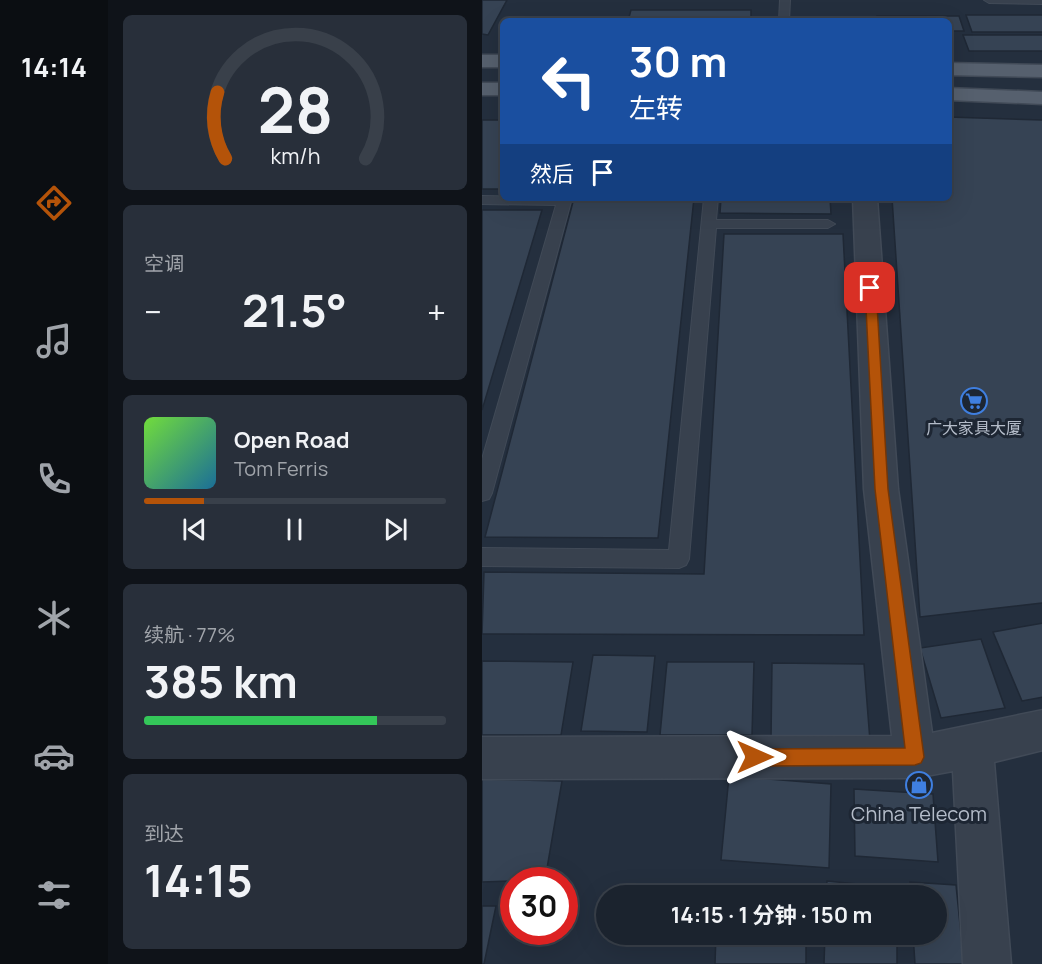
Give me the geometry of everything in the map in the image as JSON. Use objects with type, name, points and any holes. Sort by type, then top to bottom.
[{"type":"main road","points":[[482,61],[500,62]]},
{"type":"main road","points":[[952,69],[1043,71]]},
{"type":"main road","points":[[482,89],[500,89]]},
{"type":"main road","points":[[952,94],[1043,98]]},
{"type":"street","points":[[865,201],[881,489],[915,757]]},
{"type":"street","points":[[482,758],[915,757],[972,747],[1043,730]]},
{"type":"street","points":[[972,747],[987,964]]},
{"type":"lane","points":[[784,18],[785,0]]},
{"type":"lane","points":[[989,0],[1043,1]]},
{"type":"lane","points":[[482,200],[500,200]]},
{"type":"lane","points":[[482,493],[564,201]]},
{"type":"lane","points":[[482,557],[679,559],[711,201]]},
{"type":"lane","points":[[709,224],[828,224]]},
{"type":"building","points":[[482,0],[507,0],[488,35],[482,34]]},
{"type":"building","points":[[631,10],[751,10],[751,18],[629,18]]},
{"type":"building","points":[[966,15],[1043,15],[1043,32],[972,32]]},
{"type":"building","points":[[877,16],[959,16],[964,31],[952,31],[952,18],[877,18]]},
{"type":"building","points":[[963,35],[1043,35],[1043,51],[969,51]]},
{"type":"building","name":"广大家具大厦","points":[[952,117],[1043,120],[1043,603],[920,617],[892,201],[952,201]]},
{"type":"building","points":[[482,120],[500,120],[500,189],[482,189]]},
{"type":"building","points":[[573,201],[694,201],[658,538],[485,537]]},
{"type":"building","points":[[721,201],[830,201],[831,214],[720,213]]},
{"type":"building","points":[[482,210],[542,210],[482,410]]},
{"type":"building","points":[[724,234],[843,234],[864,635],[482,634],[484,572],[704,574]]},
{"type":"building","points":[[1043,623],[1043,697],[1022,701],[993,632]]},
{"type":"building","points":[[981,639],[1005,708],[941,718],[920,648]]},
{"type":"building","points":[[593,655],[655,656],[647,732],[581,731]]},
{"type":"building","points":[[482,661],[573,662],[561,735],[482,735]]},
{"type":"building","points":[[667,662],[754,662],[752,735],[660,735]]},
{"type":"building","points":[[772,663],[864,664],[870,741],[771,740]]},
{"type":"building","points":[[729,776],[831,784],[829,868],[721,860]]},
{"type":"building","points":[[482,779],[562,781],[547,867],[500,867],[500,881],[482,882]]},
{"type":"building","points":[[854,789],[933,794],[938,862],[855,856]]},
{"type":"building","points":[[827,881],[867,885],[827,885]]},
{"type":"building","points":[[910,882],[956,885],[964,964],[915,964],[914,945],[947,945],[947,885],[910,885]]},
{"type":"building","points":[[482,906],[496,906],[484,964],[482,964]]},
{"type":"building","points":[[716,945],[806,945],[806,964],[715,964]]},
{"type":"building","points":[[825,945],[897,945],[897,964],[824,964]]},
{"type":"place","name":"广大家具大厦","points":[[974,401]]},
{"type":"place","name":"China Telecom","points":[[919,785]]},
{"type":"route","points":[[755,757],[915,757],[881,489],[870,288]]}]
